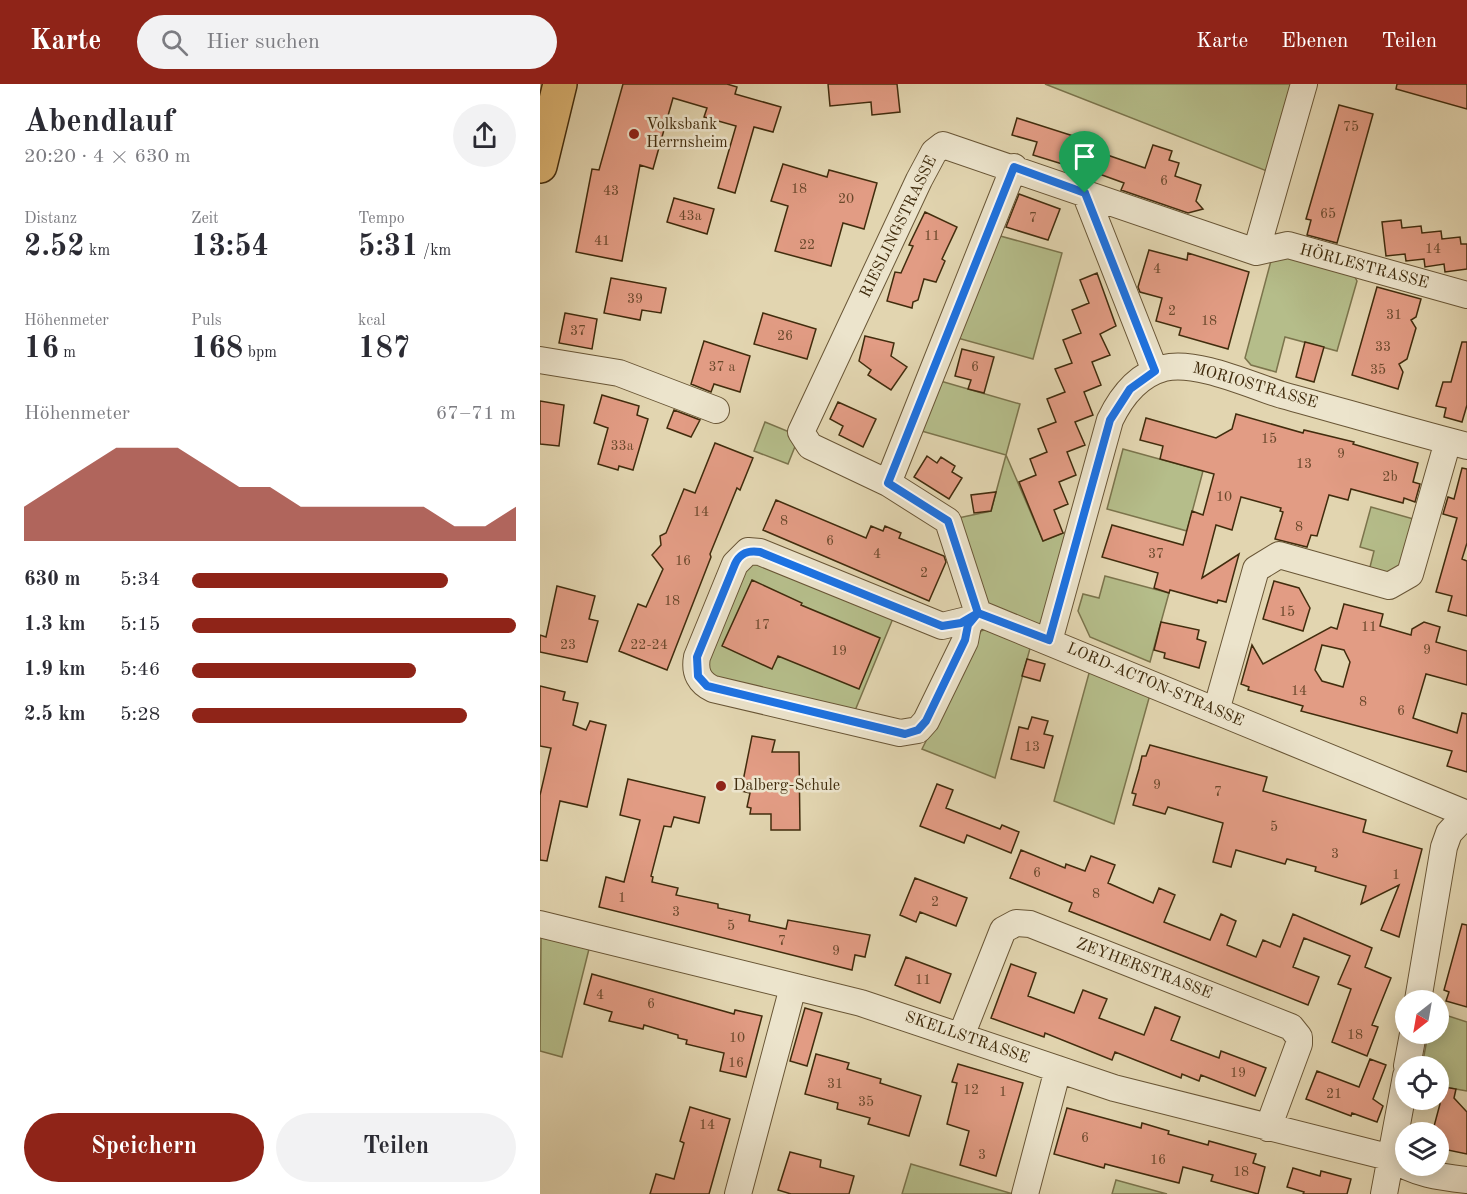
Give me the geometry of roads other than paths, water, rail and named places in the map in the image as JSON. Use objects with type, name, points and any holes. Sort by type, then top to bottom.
[{"type":"main road","points":[[540,166],[560,84]]},
{"type":"street","points":[[1256,252],[1304,84]]},
{"type":"street","name":"RIESLINGSTRASSE","points":[[888,483],[810,446],[803,438],[802,426],[912,193],[938,148],[948,145],[1256,252]]},
{"type":"street","points":[[975,616],[942,626],[760,552],[748,552],[735,564],[697,657],[696,670],[702,682],[713,689],[905,734],[918,730],[926,721],[975,616],[948,521],[888,483],[1014,167]]},
{"type":"street","points":[[1085,193],[1155,371]]},
{"type":"street","name":"HÖRLESTRASSE","points":[[1256,252],[1288,245],[1467,295]]},
{"type":"street","points":[[540,360],[619,373],[717,410]]},
{"type":"street","name":"MORIOSTRASSE","points":[[1049,640],[1110,420],[1130,389],[1155,371],[1176,366],[1203,369],[1280,394],[1458,443]]},
{"type":"street","points":[[1216,711],[1256,569],[1279,555],[1389,586],[1410,574],[1458,443]]},
{"type":"street","name":"LORD-ACTON-STRASSE","points":[[975,616],[1049,640],[1467,814]]},
{"type":"street","points":[[1420,990],[1444,847],[1449,833],[1467,814]]},
{"type":"street","name":"ZEYHERSTRASSE","points":[[961,1036],[1003,930],[1016,923],[1030,924],[1291,1026],[1299,1037],[1299,1044],[1268,1128]]},
{"type":"street","name":"SKELLSTRASSE","points":[[540,924],[861,1003],[1114,1088],[1392,1158],[1410,1169],[1430,1175],[1467,1180]]},
{"type":"street","points":[[738,1194],[793,987]]},
{"type":"street","points":[[1025,1194],[1058,1069]]},
{"type":"street","points":[[1384,1194],[1400,1110]]},
{"type":"place","name":"Volksbank Herrnsheim","points":[[634,134]]},
{"type":"place","name":"Dalberg-Schule","points":[[721,786]]}]
